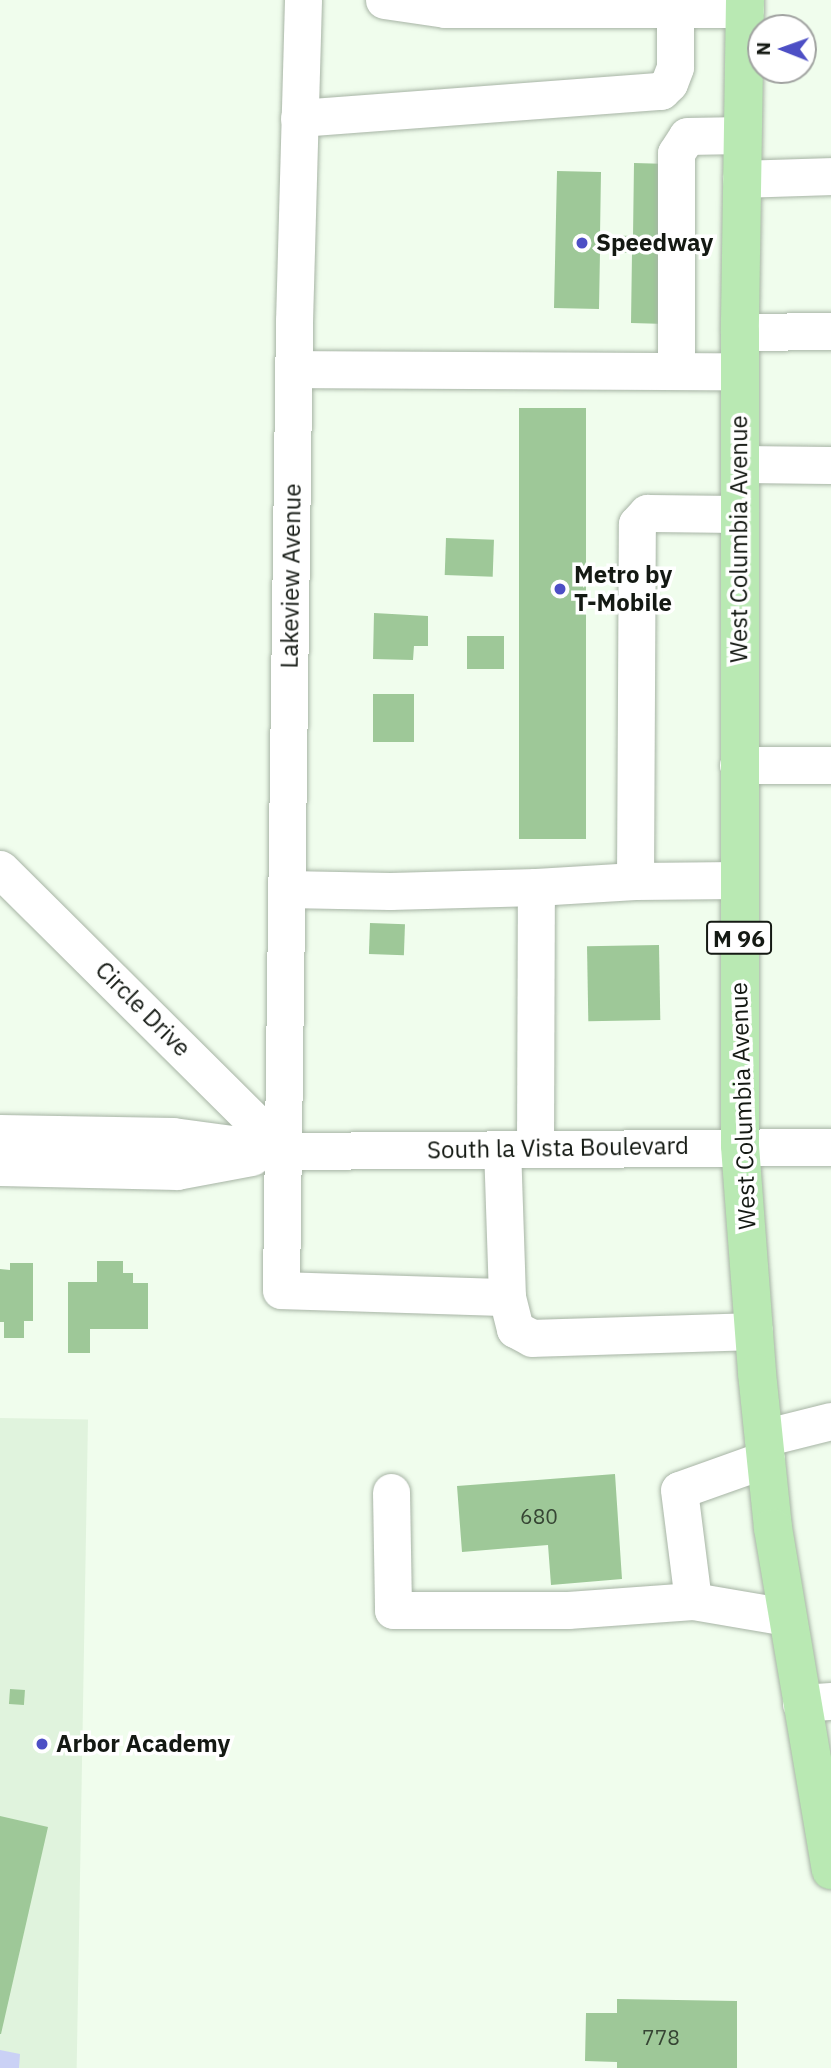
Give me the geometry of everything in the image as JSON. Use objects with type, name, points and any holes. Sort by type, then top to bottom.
[{"type":"main road","name":"West Columbia Avenue","points":[[745,4],[739,371],[740,1146],[764,1449],[788,1617],[816,1702],[831,1870]]},
{"type":"street","name":"Lakeview Avenue","points":[[303,0],[293,369],[281,1290],[507,1297]]},
{"type":"street","points":[[384,0],[445,5],[745,4]]},
{"type":"street","points":[[299,118],[662,91],[676,67],[675,5]]},
{"type":"street","points":[[677,370],[676,153],[687,136],[743,135]]},
{"type":"street","points":[[741,179],[831,176]]},
{"type":"street","points":[[740,332],[831,331]]},
{"type":"street","points":[[293,369],[739,371]]},
{"type":"street","points":[[740,464],[831,465]]},
{"type":"street","points":[[635,881],[637,524],[647,513],[740,514]]},
{"type":"street","points":[[738,765],[831,765]]},
{"type":"street","name":"Circle Drive","points":[[0,869],[284,1151]]},
{"type":"street","points":[[287,889],[390,891],[635,881],[738,880]]},
{"type":"street","points":[[536,887],[507,1297],[515,1329],[532,1338],[754,1331]]},
{"type":"street","name":"South la Vista Boulevard","points":[[0,1133],[173,1136],[284,1151],[831,1147]]},
{"type":"street","name":"South la Vista Boulevard","points":[[0,1167],[177,1171],[284,1151]]},
{"type":"street","points":[[693,1601],[680,1490],[764,1449],[831,1421]]},
{"type":"street","points":[[391,1492],[393,1610],[568,1610],[693,1601],[788,1617]]},
{"type":"shaded area","name":"Arbor Academy","points":[[0,1418],[88,1420],[77,2068],[0,2068]]},
{"type":"shaded area","points":[[0,2050],[20,2054],[19,2068],[0,2068]]},
{"type":"building","points":[[634,163],[669,164],[666,324],[631,323],[632,253],[600,252],[599,309],[554,308],[557,171],[601,172],[600,235],[633,236]]},
{"type":"building","points":[[519,408],[586,408],[586,839],[519,839]]},
{"type":"building","points":[[446,538],[494,540],[493,577],[445,575]]},
{"type":"building","points":[[374,613],[428,616],[428,646],[414,646],[413,660],[373,659]]},
{"type":"building","points":[[467,636],[504,636],[504,669],[467,669]]},
{"type":"building","points":[[373,694],[414,694],[414,742],[373,742]]},
{"type":"building","points":[[370,923],[405,924],[404,955],[369,954]]},
{"type":"building","points":[[659,945],[660,1020],[588,1021],[587,946]]},
{"type":"building","points":[[97,1261],[123,1261],[123,1273],[133,1273],[133,1283],[148,1283],[148,1329],[90,1329],[90,1353],[68,1353],[68,1282],[97,1282]]},
{"type":"building","points":[[10,1263],[33,1263],[33,1321],[24,1321],[24,1338],[4,1338],[4,1322],[0,1322],[0,1269],[10,1270]]},
{"type":"building","points":[[615,1474],[622,1579],[551,1585],[548,1545],[462,1552],[457,1486]]},
{"type":"building","points":[[10,1689],[25,1690],[24,1705],[9,1704]]},
{"type":"building","points":[[0,1816],[48,1827],[1,2034],[0,2034]]},
{"type":"building","points":[[617,1999],[737,2001],[737,2068],[617,2068],[617,2062],[585,2061],[586,2013],[617,2013]]},
{"type":"place","name":"Speedway","points":[[582,243]]},
{"type":"place","name":"Metro by T-Mobile","points":[[560,589]]},
{"type":"place","name":"Arbor Academy","points":[[42,1744]]}]
